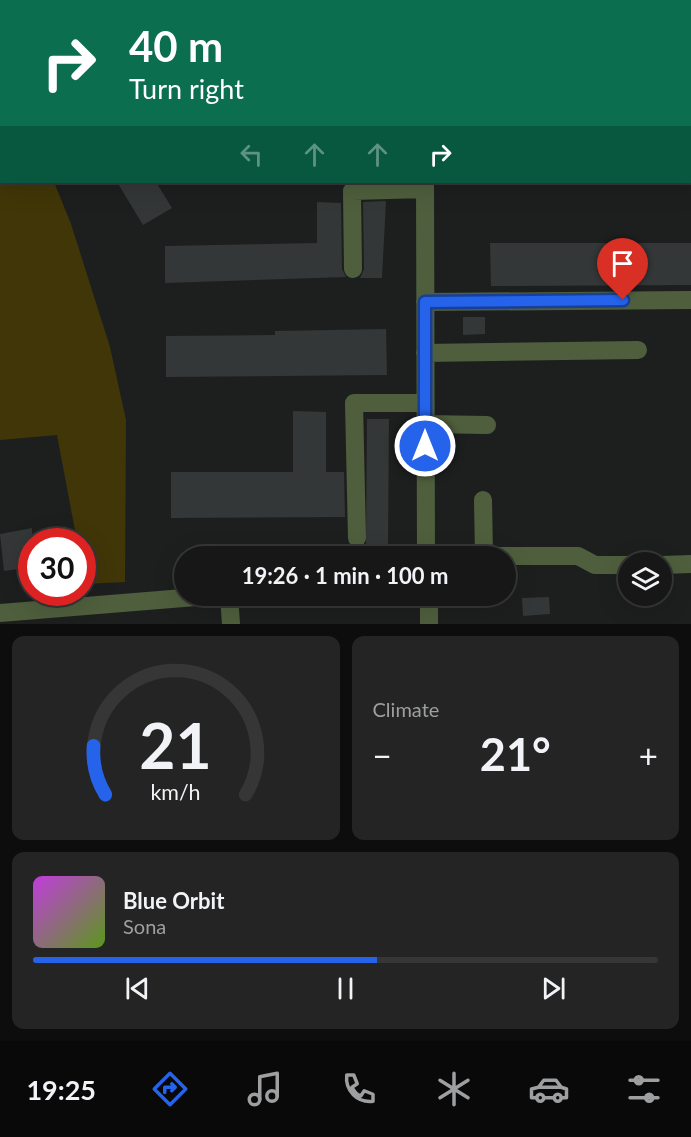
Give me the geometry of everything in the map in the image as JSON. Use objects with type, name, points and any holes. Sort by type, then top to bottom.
[{"type":"street","points":[[353,269],[352,191],[425,185],[426,546]]},
{"type":"street","points":[[425,302],[691,300]]},
{"type":"street","points":[[425,353],[639,350]]},
{"type":"street","points":[[357,538],[354,403],[425,403]]},
{"type":"street","points":[[425,424],[487,425]]},
{"type":"street","points":[[483,500],[484,546]]},
{"type":"street","points":[[516,556],[578,556],[595,565],[618,565]]},
{"type":"street","points":[[672,565],[691,564]]},
{"type":"street","points":[[0,613],[174,599]]},
{"type":"street","points":[[230,606],[231,624]]},
{"type":"street","points":[[429,606],[429,624]]},
{"type":"shaded area","points":[[0,183],[54,183],[71,224],[110,347],[126,420],[125,582],[96,583],[96,528],[75,528],[57,435],[0,440]]},
{"type":"building","points":[[118,183],[157,183],[172,208],[143,225]]},
{"type":"building","points":[[386,201],[382,278],[360,278],[364,269],[363,202]]},
{"type":"building","points":[[317,202],[341,203],[342,269],[346,277],[165,283],[165,246],[317,243]]},
{"type":"building","points":[[490,243],[691,243],[691,285],[491,286]]},
{"type":"building","points":[[463,317],[485,317],[485,334],[463,335]]},
{"type":"building","points":[[386,329],[387,375],[166,377],[166,336],[275,335],[275,331]]},
{"type":"building","points":[[293,411],[326,412],[326,472],[344,472],[345,517],[171,518],[171,472],[293,472]]},
{"type":"building","points":[[367,419],[389,419],[388,545],[366,545]]},
{"type":"building","points":[[18,531],[18,569],[4,571],[0,534]]},
{"type":"building","points":[[549,597],[550,614],[523,616],[522,598]]},
{"type":"route","points":[[425,446],[425,302],[623,300]]}]
